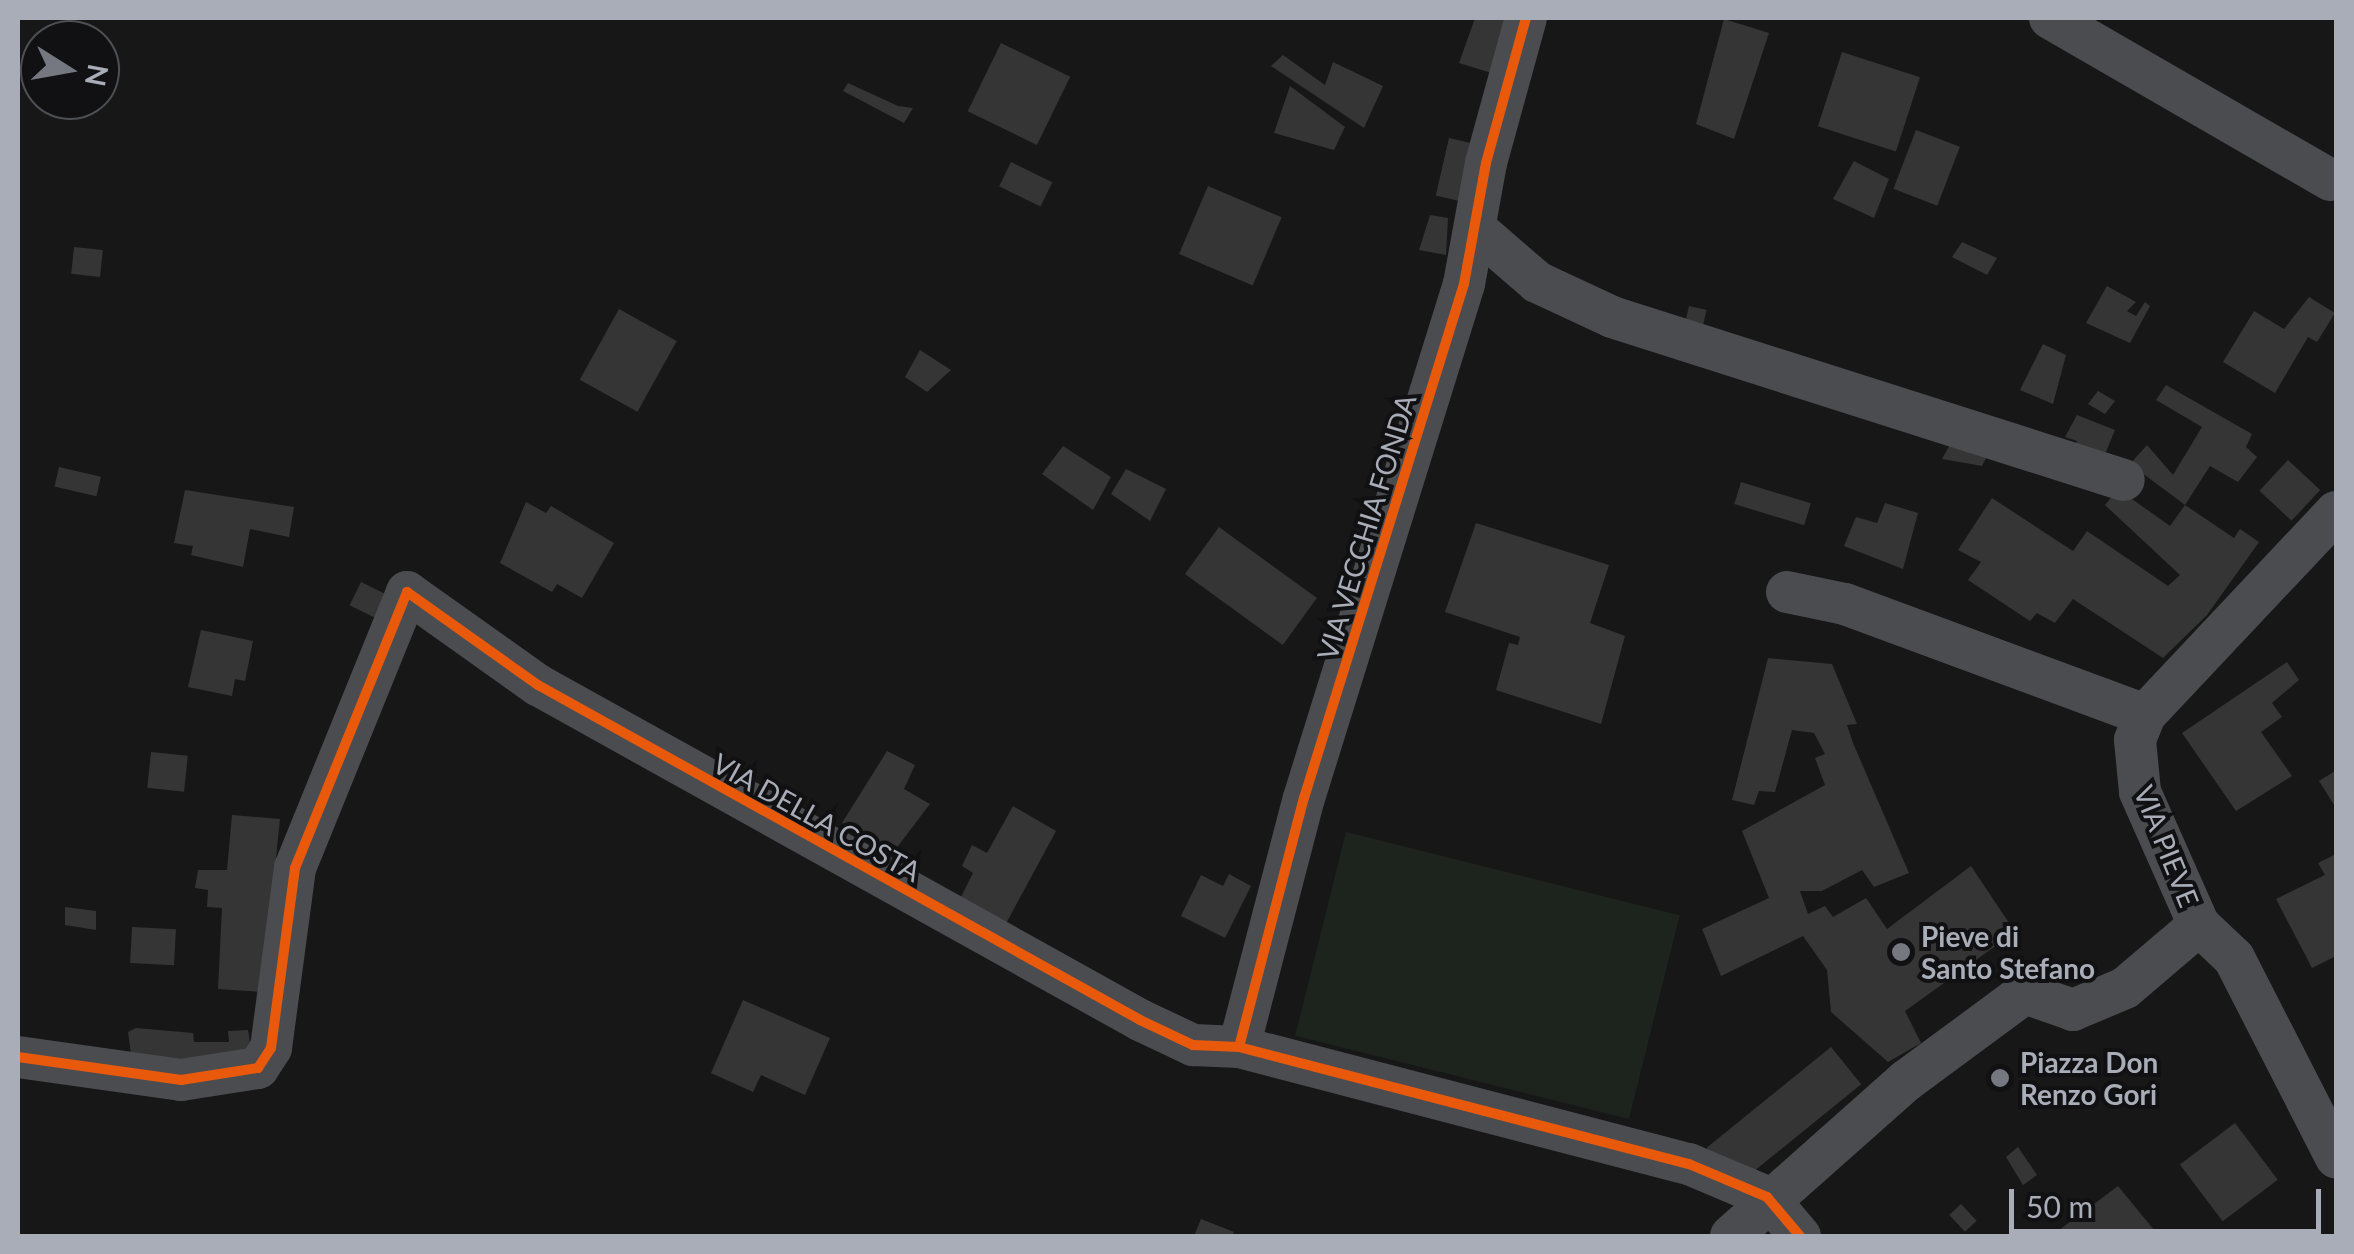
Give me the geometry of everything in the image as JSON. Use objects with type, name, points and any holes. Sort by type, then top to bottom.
[{"type":"street","name":"VIA VECCHIA FONDA","points":[[1239,1047],[1304,798],[1478,231],[1486,163],[1526,18]]},
{"type":"street","points":[[2050,18],[2335,176]]},
{"type":"street","points":[[1478,231],[1538,282],[1612,317],[1714,354],[1939,415],[2124,480]]},
{"type":"street","points":[[1786,592],[1844,604],[2144,716],[2336,512]]},
{"type":"street","name":"VIA DELLA COSTA","points":[[18,1057],[181,1080],[258,1068],[270,1048],[295,868],[407,592],[538,685],[792,831],[1140,1020],[1193,1044],[1239,1047],[1689,1164],[1767,1197]]},
{"type":"street","name":"VIA PIEVE","points":[[2144,716],[2135,740],[2140,792],[2199,925],[2234,958],[2336,1157]]},
{"type":"street","points":[[1731,1236],[1767,1197],[2025,993],[2073,1010],[2125,988],[2199,925]]},
{"type":"street","points":[[1767,1197],[1800,1236]]},
{"type":"shaded area","points":[[1346,832],[1680,915],[1629,1119],[1295,1036]]},
{"type":"building","points":[[1475,18],[1517,18],[1498,75],[1459,63]]},
{"type":"building","points":[[1724,19],[1769,33],[1734,139],[1696,124]]},
{"type":"building","points":[[1001,43],[1070,77],[1037,145],[968,111]]},
{"type":"building","points":[[1842,52],[1920,77],[1896,152],[1818,126]]},
{"type":"building","points":[[1283,55],[1325,85],[1333,62],[1383,86],[1364,128],[1271,66]]},
{"type":"building","points":[[848,83],[898,106],[913,108],[904,123],[843,91]]},
{"type":"building","points":[[1290,86],[1345,127],[1334,150],[1274,133]]},
{"type":"building","points":[[1916,130],[1960,147],[1937,206],[1893,189]]},
{"type":"building","points":[[1449,138],[1480,145],[1467,203],[1436,195]]},
{"type":"building","points":[[1854,161],[1889,179],[1874,218],[1833,199]]},
{"type":"building","points":[[1011,162],[1052,182],[1041,206],[999,186]]},
{"type":"building","points":[[1208,186],[1282,217],[1253,285],[1179,254]]},
{"type":"building","points":[[1430,215],[1448,218],[1446,255],[1419,250]]},
{"type":"building","points":[[1962,242],[1997,258],[1987,275],[1952,257]]},
{"type":"building","points":[[74,247],[103,250],[100,277],[71,274]]},
{"type":"building","points":[[2107,286],[2136,302],[2127,311],[2136,316],[2145,302],[2150,306],[2130,343],[2086,323]]},
{"type":"building","points":[[2309,297],[2335,313],[2317,342],[2308,337],[2275,393],[2223,362],[2254,311],[2284,329]]},
{"type":"building","points":[[1689,306],[1707,310],[1700,336],[1683,332]]},
{"type":"building","points":[[619,309],[677,341],[637,412],[580,380]]},
{"type":"building","points":[[2043,344],[2066,355],[2053,404],[2020,390]]},
{"type":"building","points":[[920,350],[951,370],[927,392],[905,377]]},
{"type":"building","points":[[2166,385],[2252,434],[2246,447],[2257,457],[2238,482],[2210,466],[2185,505],[2130,464],[2147,445],[2173,475],[2202,427],[2156,400]]},
{"type":"building","points":[[2098,391],[2115,401],[2105,414],[2088,404]]},
{"type":"building","points":[[2077,415],[2115,430],[2101,464],[2071,453],[2077,441],[2065,437]]},
{"type":"building","points":[[1953,439],[1989,452],[1982,466],[1942,459]]},
{"type":"building","points":[[1063,446],[1111,477],[1093,510],[1042,474]]},
{"type":"building","points":[[2288,460],[2320,490],[2292,521],[2259,491]]},
{"type":"building","points":[[59,467],[101,477],[96,496],[55,486]]},
{"type":"building","points":[[1126,469],[1166,489],[1150,521],[1111,494]]},
{"type":"building","points":[[1741,482],[1811,503],[1804,525],[1734,504]]},
{"type":"building","points":[[2118,489],[2170,526],[2185,505],[2234,538],[2240,529],[2259,542],[2207,615],[2163,658],[2073,599],[2055,623],[2037,613],[2030,621],[1968,580],[1981,562],[1958,550],[1992,498],[2073,551],[2087,531],[2168,586],[2180,575],[2105,505]]},
{"type":"building","points":[[185,490],[294,507],[289,537],[250,529],[243,567],[191,555],[193,546],[174,543]]},
{"type":"building","points":[[526,502],[546,513],[551,506],[614,543],[582,598],[557,584],[552,592],[500,563]]},
{"type":"building","points":[[1885,503],[1918,513],[1903,569],[1844,546],[1856,517],[1877,523]]},
{"type":"building","points":[[1476,523],[1609,565],[1590,623],[1625,636],[1601,724],[1496,690],[1509,643],[1518,645],[1520,637],[1445,612]]},
{"type":"building","points":[[1219,527],[1317,598],[1283,645],[1185,574]]},
{"type":"building","points":[[361,582],[388,595],[377,619],[350,605]]},
{"type":"building","points":[[201,630],[253,641],[245,681],[235,679],[232,696],[188,687]]},
{"type":"building","points":[[1768,658],[1832,664],[1857,724],[1847,725],[1853,743],[1909,873],[1874,887],[1862,870],[1822,891],[1800,891],[1808,914],[1825,906],[1833,917],[1866,898],[1887,929],[1971,866],[2015,932],[1905,1011],[1921,1043],[1888,1062],[1831,1012],[1827,970],[1803,936],[1721,976],[1702,929],[1769,898],[1742,831],[1825,785],[1815,758],[1825,754],[1814,733],[1792,730],[1775,792],[1759,791],[1754,805],[1732,800]]},
{"type":"building","points":[[2287,662],[2299,680],[2272,703],[2282,717],[2261,732],[2292,776],[2236,811],[2182,733]]},
{"type":"building","points":[[887,751],[915,765],[904,789],[930,804],[895,850],[842,823]]},
{"type":"building","points":[[151,752],[188,756],[184,792],[147,788]]},
{"type":"building","points":[[2335,771],[2336,775],[2336,808],[2319,781]]},
{"type":"building","points":[[1013,806],[1056,831],[1002,931],[957,905],[973,873],[962,866],[972,845],[987,853]]},
{"type":"building","points":[[232,815],[280,819],[262,992],[218,989],[222,908],[207,907],[208,890],[195,888],[198,870],[227,870]]},
{"type":"building","points":[[2336,854],[2336,956],[2312,968],[2276,899],[2325,875],[2318,863]]},
{"type":"building","points":[[1229,874],[1251,886],[1225,938],[1181,916],[1201,875],[1223,886]]},
{"type":"building","points":[[65,907],[96,911],[96,930],[65,925]]},
{"type":"building","points":[[132,927],[176,929],[174,965],[130,963]]},
{"type":"building","points":[[743,1000],[830,1038],[805,1095],[761,1075],[753,1092],[711,1073]]},
{"type":"building","points":[[136,1028],[193,1033],[194,1042],[229,1042],[228,1031],[248,1030],[252,1057],[132,1061],[128,1032]]},
{"type":"building","points":[[1831,1047],[1861,1084],[1737,1185],[1707,1148]]},
{"type":"building","points":[[2235,1123],[2278,1180],[2223,1221],[2180,1165]]},
{"type":"building","points":[[2018,1147],[2037,1175],[2023,1185],[2006,1157]]},
{"type":"building","points":[[2118,1186],[2159,1236],[2051,1236]]},
{"type":"building","points":[[1961,1204],[1977,1221],[1965,1232],[1949,1215]]},
{"type":"building","points":[[1201,1219],[1234,1232],[1232,1236],[1194,1236]]},
{"type":"cycle path","points":[[1239,1047],[1304,798],[1464,284],[1486,163],[1526,18]]},
{"type":"cycle path","points":[[18,1057],[181,1080],[258,1068],[271,1048],[295,868],[407,592],[538,685],[1140,1020],[1193,1045],[1239,1047],[1689,1164],[1767,1197],[1800,1236]]},
{"type":"place","name":"Pieve di Santo Stefano","points":[[1901,952]]},
{"type":"place","name":"Piazza Don Renzo Gori","points":[[2000,1078]]}]
